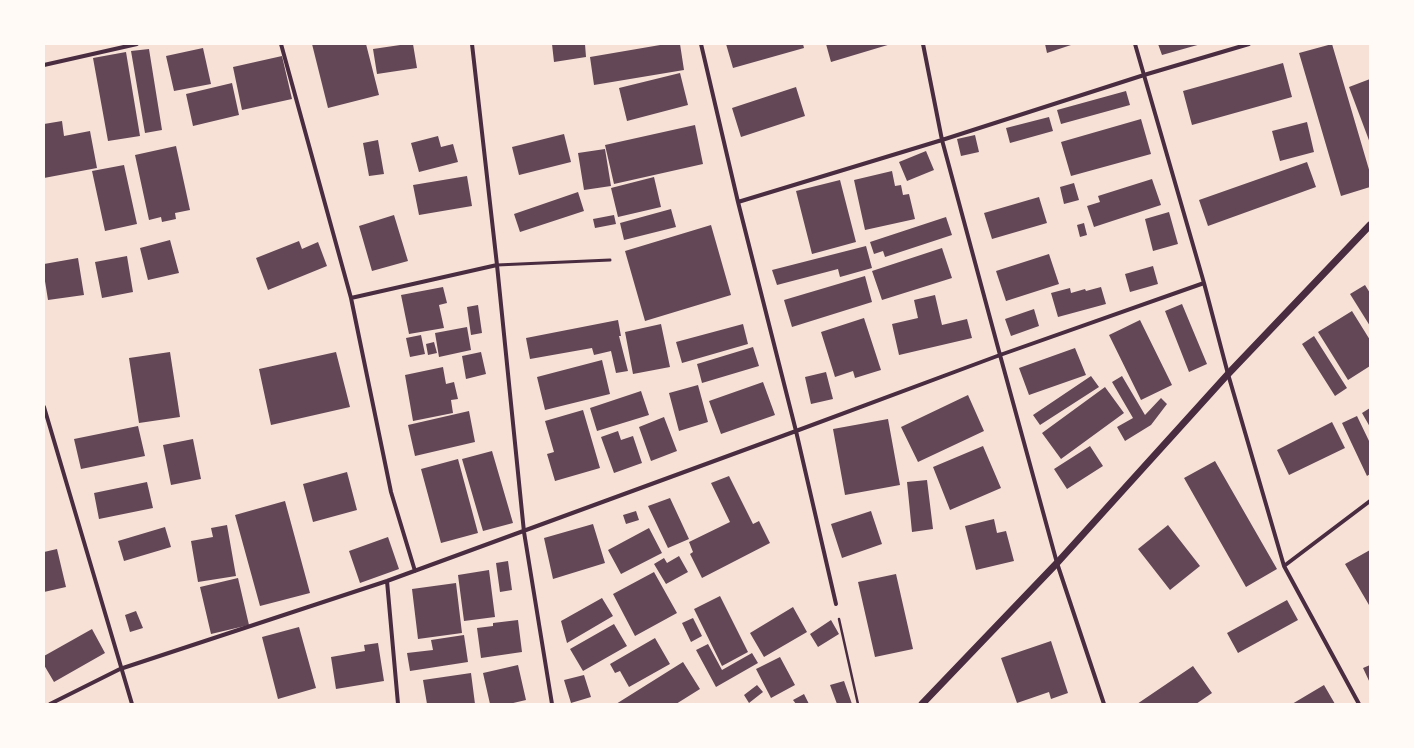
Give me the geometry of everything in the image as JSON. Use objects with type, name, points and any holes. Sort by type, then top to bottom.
[{"type":"street","points":[[44,66],[137,44]]},
{"type":"street","points":[[281,44],[351,298],[392,492],[415,571]]},
{"type":"street","points":[[472,44],[498,265],[524,532],[552,704]]},
{"type":"street","points":[[701,44],[738,202],[796,432],[836,604]]},
{"type":"street","points":[[923,44],[942,140],[1057,563],[1104,704]]},
{"type":"street","points":[[1135,44],[1284,566],[1359,704]]},
{"type":"street","points":[[738,202],[942,140],[1144,75],[1249,44]]},
{"type":"street","points":[[922,704],[1057,563],[1228,374],[1370,225]]},
{"type":"street","points":[[351,298],[498,265]]},
{"type":"street","points":[[50,704],[120,669],[387,582],[796,432],[1000,355],[1204,283]]},
{"type":"street","points":[[44,407],[120,669],[132,704]]},
{"type":"street","points":[[1284,566],[1370,501]]},
{"type":"street","points":[[387,582],[398,704]]},
{"type":"lane","points":[[498,265],[610,260]]},
{"type":"path","points":[[836,604],[858,704]]},
{"type":"building","points":[[312,44],[366,44],[379,95],[328,108]]},
{"type":"building","points":[[413,44],[417,68],[377,74],[373,49]]},
{"type":"building","points":[[552,44],[585,44],[586,57],[554,62]]},
{"type":"building","points":[[666,44],[680,44],[684,70],[594,85],[590,57]]},
{"type":"building","points":[[726,44],[803,44],[804,48],[733,68]]},
{"type":"building","points":[[826,44],[891,44],[831,62]]},
{"type":"building","points":[[1045,44],[1074,44],[1047,53]]},
{"type":"building","points":[[1158,44],[1201,44],[1162,55]]},
{"type":"building","points":[[1332,44],[1370,173],[1370,187],[1341,196],[1299,53]]},
{"type":"building","points":[[203,48],[211,84],[174,91],[166,56]]},
{"type":"building","points":[[149,49],[162,130],[145,133],[131,51]]},
{"type":"building","points":[[126,52],[140,136],[108,141],[93,58]]},
{"type":"building","points":[[282,56],[292,99],[242,110],[233,67]]},
{"type":"building","points":[[1283,63],[1292,97],[1192,125],[1183,91]]},
{"type":"building","points":[[680,73],[688,105],[627,121],[619,88]]},
{"type":"building","points":[[1370,79],[1370,143],[1349,87]]},
{"type":"building","points":[[232,83],[239,115],[193,126],[186,94]]},
{"type":"building","points":[[796,87],[805,116],[741,137],[732,108]]},
{"type":"building","points":[[1126,91],[1130,105],[1061,124],[1057,110]]},
{"type":"building","points":[[1049,117],[1053,131],[1010,143],[1006,128]]},
{"type":"building","points":[[1141,119],[1151,154],[1071,176],[1061,142]]},
{"type":"building","points":[[62,121],[64,136],[90,131],[97,168],[44,178],[44,124]]},
{"type":"building","points":[[1307,122],[1314,152],[1280,161],[1272,131]]},
{"type":"building","points":[[695,125],[703,164],[614,184],[605,145]]},
{"type":"building","points":[[564,134],[571,162],[519,175],[512,147]]},
{"type":"building","points":[[975,135],[979,152],[961,156],[957,139]]},
{"type":"building","points":[[438,136],[441,147],[453,144],[458,162],[419,172],[411,143]]},
{"type":"building","points":[[378,140],[384,174],[369,176],[363,143]]},
{"type":"building","points":[[176,146],[190,210],[175,213],[176,219],[162,222],[161,217],[149,220],[135,155]]},
{"type":"building","points":[[605,149],[611,186],[584,190],[578,153]]},
{"type":"building","points":[[926,151],[934,170],[907,181],[899,162]]},
{"type":"building","points":[[1307,162],[1316,187],[1208,226],[1199,200]]},
{"type":"building","points":[[124,165],[137,224],[105,231],[92,171]]},
{"type":"building","points":[[892,171],[895,186],[901,185],[903,195],[909,194],[915,219],[865,230],[854,180]]},
{"type":"building","points":[[467,176],[472,206],[419,215],[413,185]]},
{"type":"building","points":[[654,177],[661,207],[618,217],[611,188]]},
{"type":"building","points":[[1152,179],[1161,205],[1094,227],[1087,206],[1100,202],[1098,196]]},
{"type":"building","points":[[840,180],[856,242],[812,254],[796,191]]},
{"type":"building","points":[[1074,183],[1079,200],[1064,204],[1060,187]]},
{"type":"building","points":[[578,192],[584,211],[520,232],[514,214]]},
{"type":"building","points":[[1039,197],[1047,223],[992,239],[984,213]]},
{"type":"building","points":[[671,209],[676,227],[624,240],[620,223]]},
{"type":"building","points":[[1169,212],[1178,244],[1153,251],[1145,219]]},
{"type":"building","points":[[394,215],[408,261],[372,271],[359,226]]},
{"type":"building","points":[[614,215],[616,224],[595,228],[593,219]]},
{"type":"building","points":[[946,217],[952,235],[885,257],[883,251],[874,254],[870,242]]},
{"type":"building","points":[[1084,223],[1087,235],[1080,237],[1077,225]]},
{"type":"building","points":[[711,225],[731,295],[645,321],[625,251]]},
{"type":"building","points":[[170,240],[179,273],[148,280],[140,248]]},
{"type":"building","points":[[299,241],[302,249],[318,242],[327,266],[268,290],[256,258]]},
{"type":"building","points":[[866,246],[872,268],[840,277],[838,269],[777,285],[772,270]]},
{"type":"building","points":[[942,248],[952,278],[882,300],[872,271]]},
{"type":"building","points":[[1049,254],[1059,284],[1006,301],[996,271]]},
{"type":"building","points":[[127,256],[133,292],[102,298],[95,262]]},
{"type":"building","points":[[78,258],[84,295],[48,300],[44,275],[44,264]]},
{"type":"building","points":[[1153,266],[1158,284],[1130,292],[1125,274]]},
{"type":"building","points":[[865,276],[872,302],[792,327],[784,300]]},
{"type":"building","points":[[1365,285],[1370,293],[1370,326],[1350,294]]},
{"type":"building","points":[[443,287],[447,303],[439,305],[444,328],[409,334],[401,295]]},
{"type":"building","points":[[1101,287],[1106,304],[1058,317],[1051,293],[1070,288],[1071,293]]},
{"type":"building","points":[[935,295],[942,325],[967,319],[972,338],[899,355],[892,324],[918,318],[914,300]]},
{"type":"building","points":[[1182,304],[1207,364],[1189,372],[1165,311]]},
{"type":"building","points":[[478,305],[482,333],[471,335],[467,307]]},
{"type":"building","points":[[1034,309],[1039,326],[1011,336],[1005,319]]},
{"type":"building","points":[[1352,311],[1370,340],[1370,366],[1348,380],[1318,332]]},
{"type":"building","points":[[864,318],[881,370],[855,378],[853,371],[835,377],[821,332]]},
{"type":"building","points":[[618,320],[621,336],[619,336],[628,371],[616,373],[611,351],[594,355],[592,348],[530,359],[526,338]]},
{"type":"building","points":[[1140,320],[1172,385],[1141,400],[1109,335]]},
{"type":"building","points":[[661,324],[670,367],[633,374],[625,332]]},
{"type":"building","points":[[743,324],[748,344],[682,363],[676,342]]},
{"type":"building","points":[[467,327],[471,350],[439,357],[435,333]]},
{"type":"building","points":[[421,335],[425,354],[410,357],[406,338]]},
{"type":"building","points":[[1314,336],[1347,388],[1335,396],[1302,344]]},
{"type":"building","points":[[434,342],[437,353],[428,355],[426,344]]},
{"type":"building","points":[[753,347],[759,366],[702,383],[697,364]]},
{"type":"building","points":[[1075,348],[1086,375],[1029,395],[1019,368]]},
{"type":"building","points":[[170,352],[180,417],[139,423],[129,358]]},
{"type":"building","points":[[336,352],[350,407],[271,425],[259,369]]},
{"type":"building","points":[[481,352],[486,374],[466,379],[462,356]]},
{"type":"building","points":[[602,360],[610,394],[545,410],[537,377]]},
{"type":"building","points":[[443,367],[446,384],[454,382],[458,399],[451,400],[453,413],[413,421],[405,375]]},
{"type":"building","points":[[826,372],[833,399],[811,404],[805,377]]},
{"type":"building","points":[[1091,376],[1099,387],[1040,425],[1033,415]]},
{"type":"building","points":[[1122,376],[1145,415],[1161,398],[1167,404],[1151,425],[1125,441],[1117,427],[1133,418],[1112,382]]},
{"type":"building","points":[[763,382],[775,415],[721,434],[709,401]]},
{"type":"building","points":[[698,385],[708,422],[679,431],[669,393]]},
{"type":"building","points":[[1105,387],[1124,413],[1061,459],[1042,433]]},
{"type":"building","points":[[641,391],[649,415],[597,431],[590,408]]},
{"type":"building","points":[[968,395],[984,431],[918,462],[901,427]]},
{"type":"building","points":[[1370,408],[1370,427],[1362,413]]},
{"type":"building","points":[[583,410],[600,468],[555,481],[547,454],[554,452],[545,421]]},
{"type":"building","points":[[469,411],[475,442],[415,456],[408,425]]},
{"type":"building","points":[[1357,416],[1370,443],[1370,474],[1367,476],[1342,423]]},
{"type":"building","points":[[664,417],[677,451],[651,461],[639,427]]},
{"type":"building","points":[[888,419],[900,485],[845,495],[833,429]]},
{"type":"building","points":[[1332,422],[1345,448],[1289,475],[1277,450]]},
{"type":"building","points":[[138,426],[145,456],[81,469],[74,439]]},
{"type":"building","points":[[618,431],[621,440],[633,436],[642,463],[614,473],[601,437]]},
{"type":"building","points":[[193,439],[201,479],[171,485],[163,445]]},
{"type":"building","points":[[983,446],[1001,488],[950,510],[933,467]]},
{"type":"building","points":[[1090,446],[1103,466],[1067,489],[1054,469]]},
{"type":"building","points":[[492,451],[513,523],[483,531],[462,459]]},
{"type":"building","points":[[458,459],[478,533],[441,543],[421,469]]},
{"type":"building","points":[[1215,461],[1277,569],[1246,587],[1184,478]]},
{"type":"building","points":[[347,472],[357,510],[313,522],[303,484]]},
{"type":"building","points":[[729,476],[753,524],[759,521],[770,543],[702,578],[690,554],[693,552],[689,542],[730,522],[711,483]]},
{"type":"building","points":[[927,480],[933,529],[912,532],[907,482]]},
{"type":"building","points":[[147,482],[153,508],[99,519],[94,493]]},
{"type":"building","points":[[670,498],[689,539],[668,548],[648,506]]},
{"type":"building","points":[[285,501],[310,593],[260,606],[235,515]]},
{"type":"building","points":[[636,511],[639,520],[626,524],[623,515]]},
{"type":"building","points":[[871,511],[882,544],[842,558],[831,524]]},
{"type":"building","points":[[994,519],[997,533],[1006,531],[1014,561],[976,570],[965,526]]},
{"type":"building","points":[[593,524],[605,563],[553,579],[544,538]]},
{"type":"building","points":[[227,525],[236,576],[198,582],[191,541],[213,537],[211,528]]},
{"type":"building","points":[[1168,525],[1200,566],[1170,590],[1138,549]]},
{"type":"building","points":[[165,527],[171,547],[124,561],[118,541]]},
{"type":"building","points":[[649,528],[662,553],[621,574],[608,550]]},
{"type":"building","points":[[388,537],[399,569],[360,583],[349,551]]},
{"type":"building","points":[[57,549],[66,587],[44,592],[44,552]]},
{"type":"building","points":[[1370,550],[1370,605],[1369,605],[1345,564]]},
{"type":"building","points":[[679,556],[688,572],[666,584],[654,564],[664,558],[667,563]]},
{"type":"building","points":[[508,561],[512,590],[500,592],[496,563]]},
{"type":"building","points":[[489,570],[495,617],[464,621],[458,575]]},
{"type":"building","points":[[654,572],[677,613],[635,636],[613,594]]},
{"type":"building","points":[[896,574],[913,649],[875,657],[858,582]]},
{"type":"building","points":[[238,578],[249,625],[211,634],[200,587]]},
{"type":"building","points":[[456,583],[462,633],[418,639],[412,589]]},
{"type":"building","points":[[720,596],[748,652],[722,666],[694,609]]},
{"type":"building","points":[[602,598],[613,616],[567,643],[561,621]]},
{"type":"building","points":[[1287,600],[1298,620],[1238,653],[1227,633]]},
{"type":"building","points":[[793,607],[807,632],[764,657],[750,633]]},
{"type":"building","points":[[136,611],[143,628],[130,632],[125,615]]},
{"type":"building","points":[[693,618],[702,636],[691,642],[682,623]]},
{"type":"building","points":[[518,620],[522,652],[481,658],[477,628],[493,626],[493,623]]},
{"type":"building","points":[[831,620],[839,634],[818,647],[810,634]]},
{"type":"building","points":[[614,624],[627,646],[583,671],[570,649]]},
{"type":"building","points":[[299,627],[316,688],[278,699],[262,637]]},
{"type":"building","points":[[92,629],[105,653],[54,682],[44,665],[44,656]]},
{"type":"building","points":[[464,635],[468,662],[410,671],[407,653],[433,650],[431,640]]},
{"type":"building","points":[[655,638],[670,664],[629,687],[620,671],[615,673],[610,664]]},
{"type":"building","points":[[1051,641],[1068,693],[1051,699],[1049,692],[1017,703],[1001,658]]},
{"type":"building","points":[[378,643],[384,681],[336,689],[331,657],[365,651],[364,645]]},
{"type":"building","points":[[708,644],[722,670],[752,653],[758,663],[716,687],[696,650]]},
{"type":"building","points":[[780,657],[795,685],[771,698],[756,669]]},
{"type":"building","points":[[683,662],[700,689],[676,704],[616,704]]},
{"type":"building","points":[[518,665],[526,700],[509,704],[490,704],[483,673]]},
{"type":"building","points":[[1370,665],[1370,683],[1363,668]]},
{"type":"building","points":[[1193,666],[1212,693],[1196,704],[1137,704]]},
{"type":"building","points":[[471,673],[475,704],[427,704],[423,680]]},
{"type":"building","points":[[584,675],[591,697],[571,703],[564,680]]},
{"type":"building","points":[[844,681],[852,704],[837,704],[830,685]]},
{"type":"building","points":[[757,685],[763,692],[749,703],[744,695]]},
{"type":"building","points":[[1324,685],[1335,704],[1292,704]]},
{"type":"building","points":[[804,694],[809,704],[796,704],[793,700]]}]
